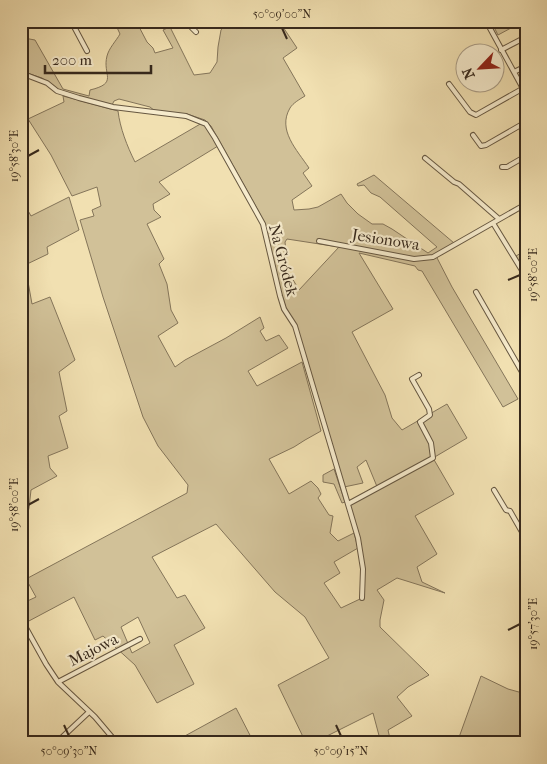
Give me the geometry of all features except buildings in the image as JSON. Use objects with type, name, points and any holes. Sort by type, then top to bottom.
[{"type":"street","points":[[71,21],[87,51]]},
{"type":"street","points":[[185,21],[196,32]]},
{"type":"street","points":[[486,21],[498,42]]},
{"type":"street","points":[[504,49],[526,37]]},
{"type":"street","points":[[522,42],[526,51]]},
{"type":"street","points":[[504,54],[526,94]]},
{"type":"street","points":[[514,72],[526,66]]},
{"type":"street","name":"Na Gródek","points":[[21,73],[47,83],[57,90],[113,108],[186,116],[206,124],[263,224],[280,296],[284,308],[295,326],[348,504],[361,554],[363,569],[362,598]]},
{"type":"street","points":[[449,84],[470,112],[476,115],[522,89]]},
{"type":"street","points":[[473,134],[481,146],[486,146],[526,122]]},
{"type":"street","points":[[502,167],[507,167],[526,156]]},
{"type":"street","points":[[426,158],[499,219]]},
{"type":"street","name":"Jesionowa","points":[[319,241],[414,260],[434,257],[526,204]]},
{"type":"street","points":[[493,223],[526,277]]},
{"type":"street","points":[[476,292],[526,379]]},
{"type":"street","points":[[348,504],[433,458],[431,444],[420,422],[430,416],[429,409],[412,379],[419,375]]},
{"type":"street","points":[[494,490],[506,510],[510,510],[526,539]]},
{"type":"street","points":[[21,619],[58,682],[117,743]]},
{"type":"street","name":"Majowa","points":[[58,682],[140,639]]},
{"type":"street","points":[[56,743],[89,712]]},
{"type":"shaded area","points":[[114,21],[136,21],[155,53],[173,48],[163,30],[170,27],[194,75],[210,73],[217,62],[221,30],[228,21],[279,21],[297,48],[283,58],[305,96],[290,108],[286,124],[290,140],[309,168],[303,173],[312,186],[292,200],[294,210],[318,207],[341,194],[358,214],[372,224],[383,224],[428,253],[437,247],[380,197],[371,193],[364,185],[358,186],[357,184],[374,175],[454,243],[435,254],[452,287],[518,399],[503,407],[422,271],[418,270],[415,266],[359,253],[393,309],[352,332],[385,395],[392,418],[402,430],[447,404],[467,438],[433,458],[454,494],[415,516],[437,554],[417,567],[422,582],[445,593],[397,578],[377,590],[384,600],[380,627],[429,675],[408,687],[397,697],[412,716],[388,730],[391,743],[381,743],[373,713],[313,743],[306,743],[278,685],[329,658],[305,617],[275,592],[216,524],[152,557],[177,598],[185,595],[205,628],[174,645],[194,684],[157,703],[135,665],[103,636],[95,640],[74,597],[27,622],[21,610],[21,604],[36,597],[26,579],[187,493],[188,485],[158,446],[143,417],[103,297],[80,220],[94,216],[92,210],[101,206],[97,187],[72,196],[51,155],[28,119],[64,102],[63,96],[118,111],[124,137],[135,162],[202,123],[207,127],[218,146],[159,182],[170,194],[153,204],[154,210],[161,217],[147,224],[164,259],[159,264],[167,284],[171,310],[178,323],[158,336],[175,367],[260,317],[264,328],[260,331],[266,341],[279,335],[288,348],[248,371],[257,386],[302,362],[321,431],[269,459],[289,494],[311,481],[318,488],[321,494],[318,498],[329,515],[333,516],[330,533],[338,541],[354,533],[358,548],[334,562],[340,573],[324,583],[341,608],[360,599],[362,600],[361,545],[350,505],[378,489],[366,460],[357,467],[363,483],[344,487],[296,325],[286,308],[274,269],[266,227],[211,126],[205,120],[187,114],[155,111],[150,107],[119,99],[114,101],[112,105],[70,95],[57,89],[42,78],[21,71],[21,36],[35,40],[63,89],[89,96],[90,90],[99,87],[107,81],[107,56],[120,34]],"holes":[[[287,239],[339,247],[299,290],[288,271],[285,242]],[[138,617],[150,643],[132,653],[121,627]]]},
{"type":"shaded area","points":[[491,21],[524,21],[498,35]]},
{"type":"shaded area","points":[[69,197],[79,230],[47,247],[48,254],[25,265],[32,304],[50,297],[75,360],[59,372],[67,411],[59,416],[68,448],[48,456],[50,468],[57,476],[31,490],[24,530],[21,531],[21,198],[31,216]]},
{"type":"shaded area","points":[[526,250],[526,265],[522,267],[516,256]]},
{"type":"shaded area","points":[[334,469],[345,502],[342,503],[334,484],[323,482],[323,475]]},
{"type":"shaded area","points":[[481,676],[508,689],[526,694],[526,743],[491,743],[476,738],[475,743],[457,743]]},
{"type":"shaded area","points":[[236,708],[254,743],[172,743]]}]
